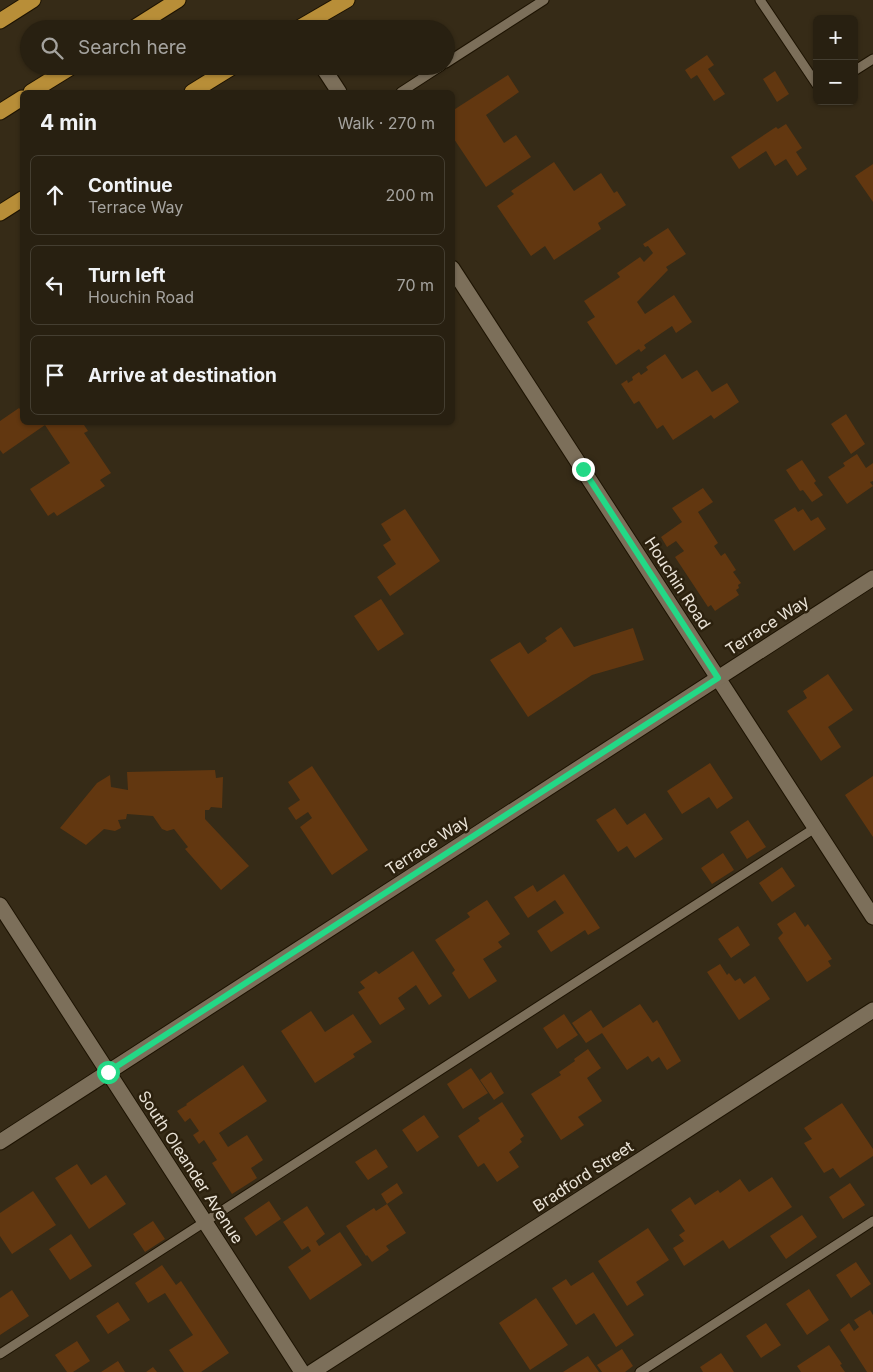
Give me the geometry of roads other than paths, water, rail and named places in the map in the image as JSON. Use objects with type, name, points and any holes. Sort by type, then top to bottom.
[{"type":"highway","points":[[0,21],[33,0]]},
{"type":"highway","points":[[146,20],[178,0]]},
{"type":"highway","points":[[313,20],[347,0]]},
{"type":"highway","points":[[34,90],[58,75]]},
{"type":"highway","points":[[195,90],[219,75]]},
{"type":"highway","points":[[0,112],[20,99]]},
{"type":"highway","points":[[0,213],[20,200]]},
{"type":"street","points":[[328,75],[338,90]]},
{"type":"street","name":"Houchin Road","points":[[455,273],[873,917]]},
{"type":"street","name":"Terrace Way","points":[[0,1142],[873,578]]},
{"type":"street","name":"South Oleander Avenue","points":[[0,905],[302,1372]]},
{"type":"street","name":"Bradford Street","points":[[312,1372],[873,1010]]},
{"type":"lane","points":[[455,57],[544,0]]},
{"type":"lane","points":[[760,0],[813,79]]},
{"type":"lane","points":[[858,68],[873,59]]},
{"type":"lane","points":[[404,90],[427,75]]},
{"type":"lane","points":[[0,1354],[815,828]]},
{"type":"lane","points":[[640,1372],[873,1221]]}]
